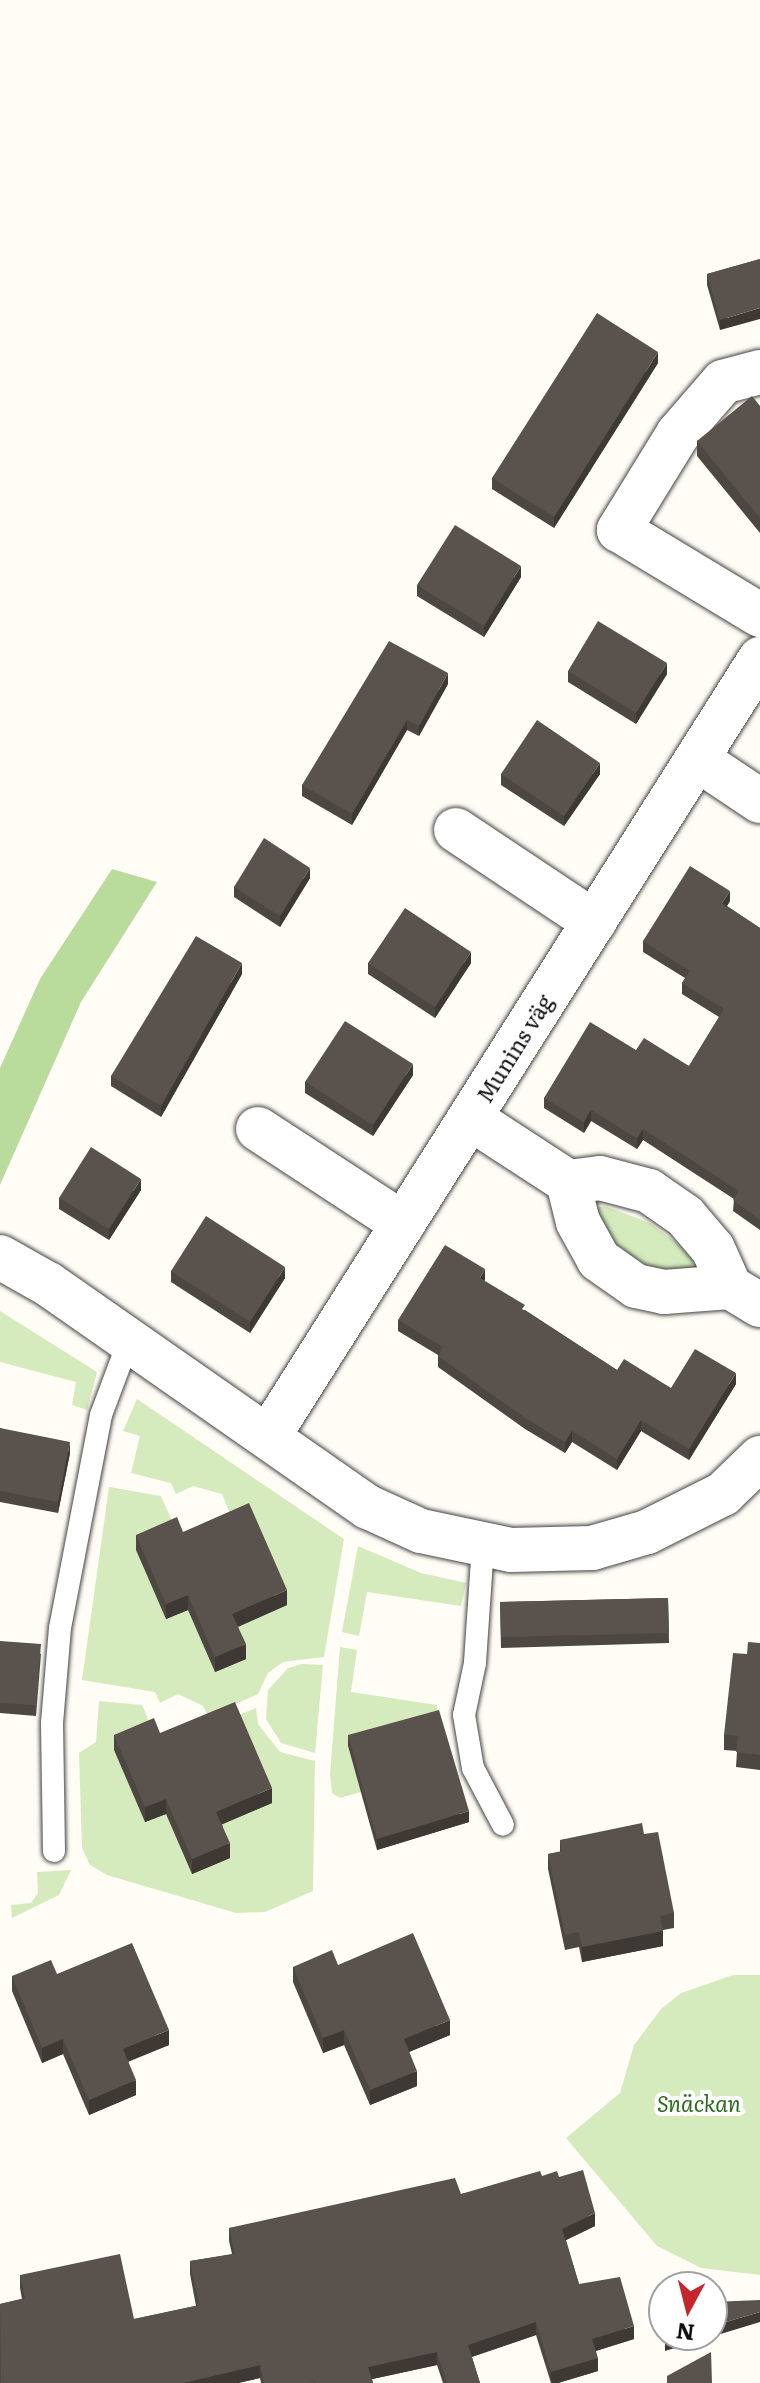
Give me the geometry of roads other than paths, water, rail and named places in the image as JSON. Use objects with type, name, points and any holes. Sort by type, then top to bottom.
[{"type":"street","points":[[760,372],[723,382],[678,434],[619,530],[760,615]]},
{"type":"street","name":"Munins väg","points":[[268,1437],[760,659]]},
{"type":"street","points":[[697,759],[760,801]]},
{"type":"street","points":[[456,830],[594,922]]},
{"type":"street","points":[[470,1118],[568,1182],[600,1178],[649,1191],[685,1216],[713,1249],[745,1296]]},
{"type":"street","points":[[258,1129],[403,1224]]},
{"type":"street","points":[[568,1182],[578,1222],[599,1260],[636,1286],[664,1292],[745,1296]]},
{"type":"street","points":[[0,1257],[129,1340],[368,1507],[421,1531],[483,1545],[547,1551],[592,1548],[647,1532],[723,1494],[760,1458]]},
{"type":"lane","points":[[54,1851],[52,1723],[60,1628],[101,1415],[129,1340]]},
{"type":"lane","points":[[483,1545],[475,1663],[464,1715],[473,1768],[503,1825]]},
{"type":"park label","name":"Snäckan","points":[[699,2103]]}]
